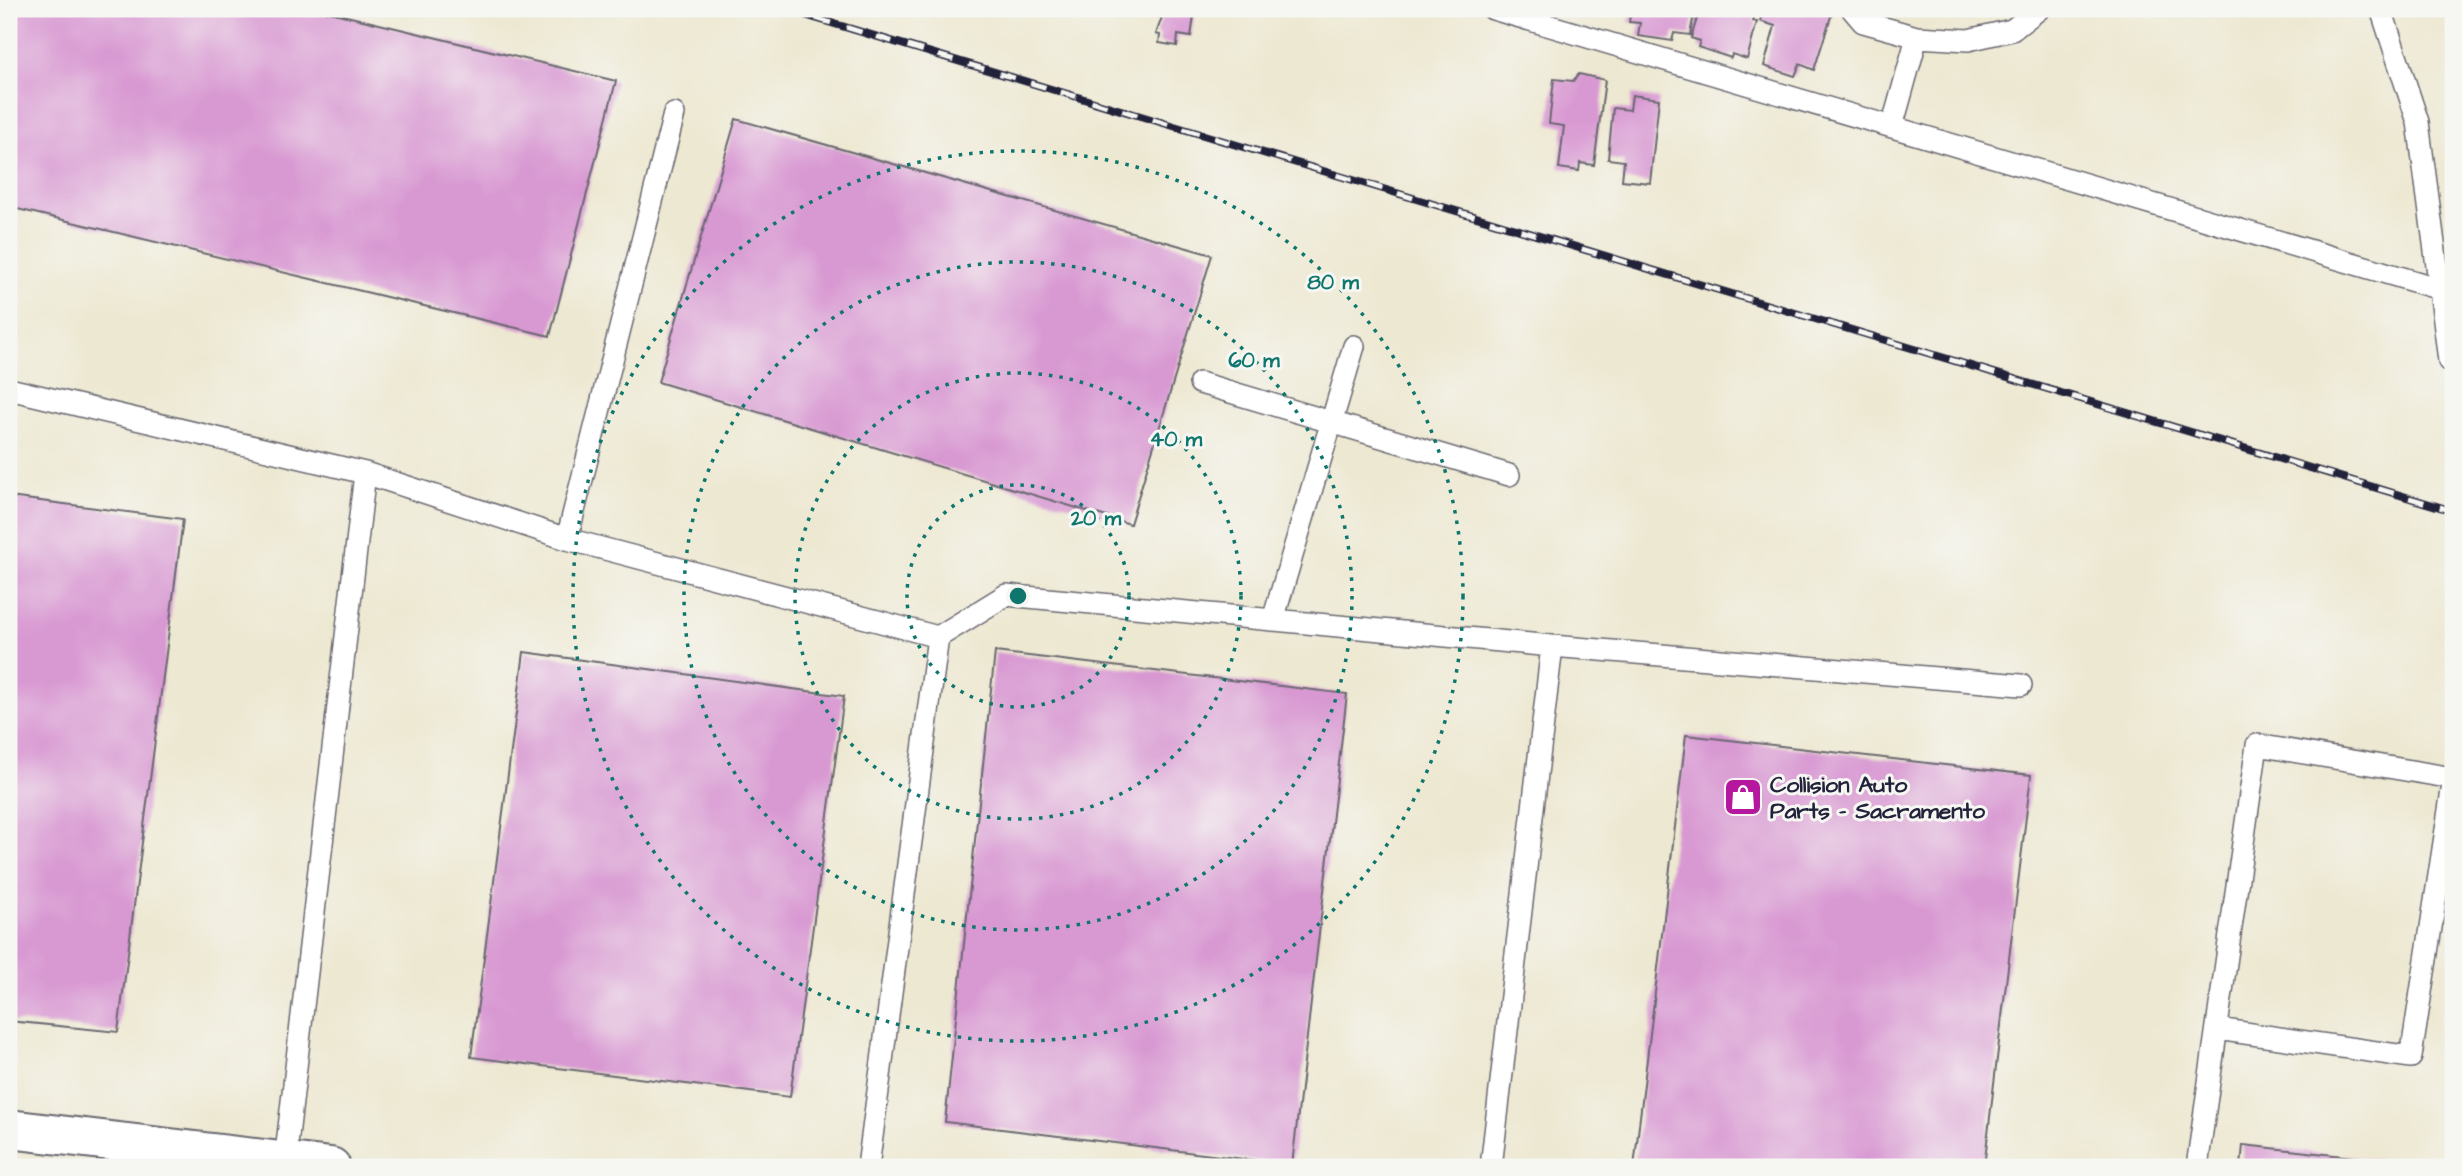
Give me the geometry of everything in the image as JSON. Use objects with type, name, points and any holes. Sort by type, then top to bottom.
[{"type":"street","points":[[9,1129],[201,1159],[285,1162],[331,1167]]},
{"type":"lane","points":[[1493,9],[2440,289]]},
{"type":"lane","points":[[1852,9],[1863,22],[1917,37],[1968,40],[2012,30],[2039,9]]},
{"type":"lane","points":[[2381,9],[2418,122],[2449,361],[2453,365]]},
{"type":"lane","points":[[1892,127],[1917,37]]},
{"type":"lane","points":[[567,539],[674,114]]},
{"type":"lane","points":[[1273,620],[1354,346]]},
{"type":"lane","points":[[1200,383],[1509,475]]},
{"type":"lane","points":[[9,388],[365,473],[567,539],[938,637],[1006,595],[1552,646],[2021,685]]},
{"type":"lane","points":[[285,1162],[365,473]]},
{"type":"lane","points":[[868,1167],[938,637]]},
{"type":"lane","points":[[1491,1167],[1552,646]]},
{"type":"lane","points":[[2197,1167],[2257,745],[2453,778]]},
{"type":"lane","points":[[2217,1029],[2411,1057],[2453,784]]},
{"type":"building","points":[[9,9],[317,9],[616,81],[550,336],[9,207]]},
{"type":"building","points":[[1147,9],[1195,9],[1191,37],[1178,35],[1177,46],[1159,43],[1160,35],[1156,34],[1162,17],[1146,15]]},
{"type":"building","points":[[1631,9],[1695,9],[1690,35],[1674,33],[1672,41],[1638,36],[1640,23],[1629,22]]},
{"type":"building","points":[[1700,9],[1757,9],[1753,21],[1757,22],[1747,59],[1732,54],[1731,58],[1698,47],[1700,41],[1691,38]]},
{"type":"building","points":[[1764,9],[1833,10],[1814,70],[1800,64],[1795,76],[1764,66],[1775,26],[1760,21]]},
{"type":"building","points":[[1579,74],[1605,80],[1594,165],[1580,163],[1579,171],[1559,168],[1564,126],[1549,124],[1554,79],[1573,81]]},
{"type":"building","points":[[1632,95],[1659,99],[1650,183],[1622,180],[1624,161],[1608,159],[1613,108],[1630,110]]},
{"type":"building","points":[[736,119],[1212,255],[1130,524],[658,382]]},
{"type":"building","points":[[9,497],[183,519],[118,1032],[9,1021]]},
{"type":"building","points":[[524,652],[844,696],[790,1097],[471,1057]]},
{"type":"building","points":[[995,652],[1347,694],[1292,1165],[945,1122]]},
{"type":"building","points":[[1686,735],[2031,775],[1984,1167],[1634,1167]]},
{"type":"building","points":[[2243,1145],[2425,1165],[2241,1167]]},
{"type":"railway","points":[[785,9],[2453,511]]},
{"type":"place","name":"Collision Auto Parts - Sacramento","points":[[1743,797]]}]
